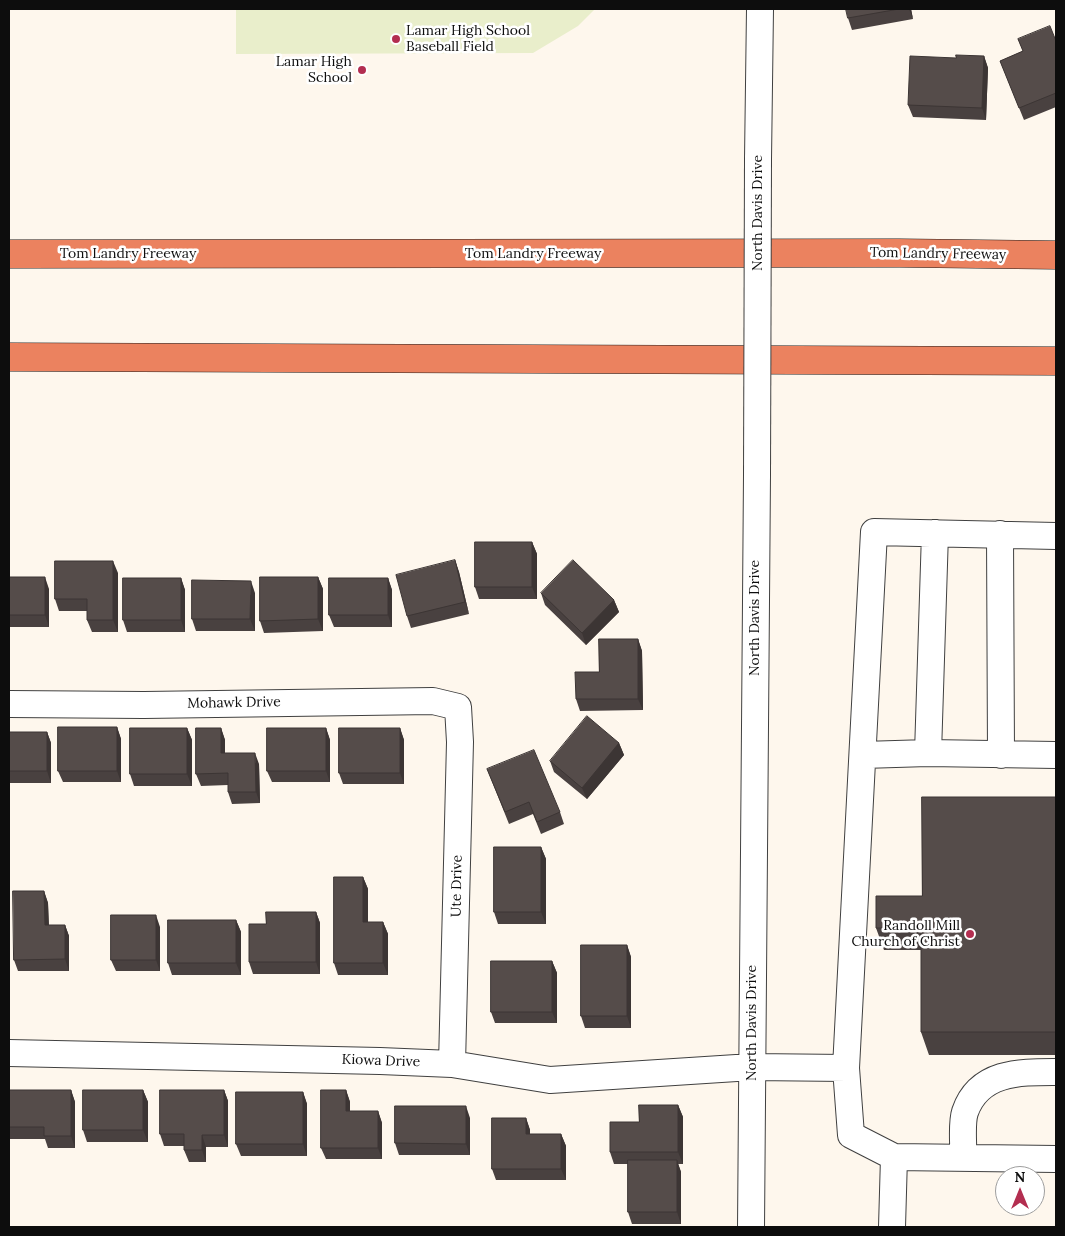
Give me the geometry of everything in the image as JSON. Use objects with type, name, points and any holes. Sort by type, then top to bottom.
[{"type":"highway","points":[[899,253],[1056,246]]},
{"type":"highway","name":"Tom Landry Freeway","points":[[9,254],[899,253],[1056,255]]},
{"type":"highway","points":[[9,357],[1056,361]]},
{"type":"street","name":"North Davis Drive","points":[[751,1227],[760,9]]},
{"type":"street","points":[[1056,536],[874,532],[846,1068],[851,1135],[894,1157],[1056,1159]]},
{"type":"street","points":[[928,754],[935,533]]},
{"type":"street","points":[[1000,534],[1001,755]]},
{"type":"street","name":"Mohawk Drive","points":[[9,704],[144,705],[433,701],[458,707]]},
{"type":"street","name":"Ute Drive","points":[[452,1064],[460,742],[458,707]]},
{"type":"street","points":[[862,755],[1056,755]]},
{"type":"street","name":"Kiowa Drive","points":[[9,1053],[452,1064],[550,1080],[752,1067],[846,1068]]},
{"type":"street","points":[[963,1158],[965,1112],[976,1092],[992,1079],[1010,1073],[1056,1072]]},
{"type":"street","points":[[892,1227],[894,1157]]},
{"type":"green space","name":"Lamar High School Baseball Field","points":[[236,9],[595,9],[578,26],[533,53],[236,54]]},
{"type":"building","points":[[846,9],[899,9],[848,18]]},
{"type":"building","points":[[1050,26],[1056,41],[1056,93],[1019,108],[1000,61],[1023,51],[1018,39]]},
{"type":"building","points":[[956,55],[984,56],[982,108],[908,105],[910,56],[956,58]]},
{"type":"building","points":[[475,542],[532,542],[532,587],[475,587]]},
{"type":"building","points":[[455,560],[465,602],[407,616],[396,575]]},
{"type":"building","points":[[573,560],[614,600],[582,633],[541,593]]},
{"type":"building","points":[[55,561],[113,561],[113,620],[87,620],[87,599],[55,599]]},
{"type":"building","points":[[9,577],[45,577],[45,615],[9,615]]},
{"type":"building","points":[[260,577],[318,577],[318,619],[260,621]]},
{"type":"building","points":[[123,578],[181,578],[181,620],[123,620]]},
{"type":"building","points":[[329,578],[388,578],[388,615],[329,615]]},
{"type":"building","points":[[192,580],[251,581],[250,619],[192,619]]},
{"type":"building","points":[[599,639],[638,639],[638,699],[576,699],[575,672],[599,672]]},
{"type":"building","points":[[587,716],[619,743],[582,788],[550,761]]},
{"type":"building","points":[[58,727],[117,727],[117,771],[58,771]]},
{"type":"building","points":[[130,728],[187,728],[187,774],[130,774]]},
{"type":"building","points":[[196,728],[221,728],[221,753],[255,753],[256,792],[228,792],[228,773],[196,774]]},
{"type":"building","points":[[267,728],[326,728],[326,771],[267,771]]},
{"type":"building","points":[[339,728],[400,728],[400,773],[339,773]]},
{"type":"building","points":[[9,732],[47,732],[47,771],[9,771]]},
{"type":"building","points":[[534,750],[560,812],[537,822],[529,802],[505,812],[487,769]]},
{"type":"building","name":"Randoll Mill Church of Christ","points":[[922,797],[1056,797],[1056,1032],[921,1032],[921,928],[876,928],[876,896],[922,896]]},
{"type":"building","points":[[494,847],[541,847],[541,912],[494,912]]},
{"type":"building","points":[[334,877],[363,877],[363,922],[383,922],[383,963],[334,963]]},
{"type":"building","points":[[13,891],[44,891],[45,925],[65,925],[65,959],[14,960]]},
{"type":"building","points":[[266,912],[316,912],[316,962],[249,962],[249,924],[266,924]]},
{"type":"building","points":[[111,915],[156,915],[156,960],[111,960]]},
{"type":"building","points":[[168,920],[236,920],[236,963],[168,963]]},
{"type":"building","points":[[581,945],[627,945],[627,1016],[581,1016]]},
{"type":"building","points":[[491,961],[552,961],[552,1012],[491,1012]]},
{"type":"building","points":[[9,1090],[71,1090],[71,1136],[44,1136],[44,1127],[9,1127]]},
{"type":"building","points":[[83,1090],[143,1090],[143,1130],[83,1130]]},
{"type":"building","points":[[160,1090],[224,1090],[224,1135],[202,1135],[202,1150],[184,1150],[184,1134],[160,1134]]},
{"type":"building","points":[[321,1090],[346,1090],[346,1111],[378,1111],[378,1148],[321,1148]]},
{"type":"building","points":[[236,1092],[303,1092],[303,1144],[236,1144]]},
{"type":"building","points":[[639,1105],[678,1105],[678,1152],[610,1152],[610,1122],[639,1122]]},
{"type":"building","points":[[395,1106],[466,1106],[466,1144],[395,1143]]},
{"type":"building","points":[[492,1118],[526,1118],[526,1134],[561,1134],[561,1169],[492,1169]]},
{"type":"building","points":[[628,1160],[677,1160],[677,1212],[628,1212]]},
{"type":"place","name":"Lamar High School Baseball Field","points":[[396,39]]},
{"type":"place","name":"Lamar High School","points":[[362,70]]},
{"type":"place","name":"Randoll Mill Church of Christ","points":[[970,934]]}]
